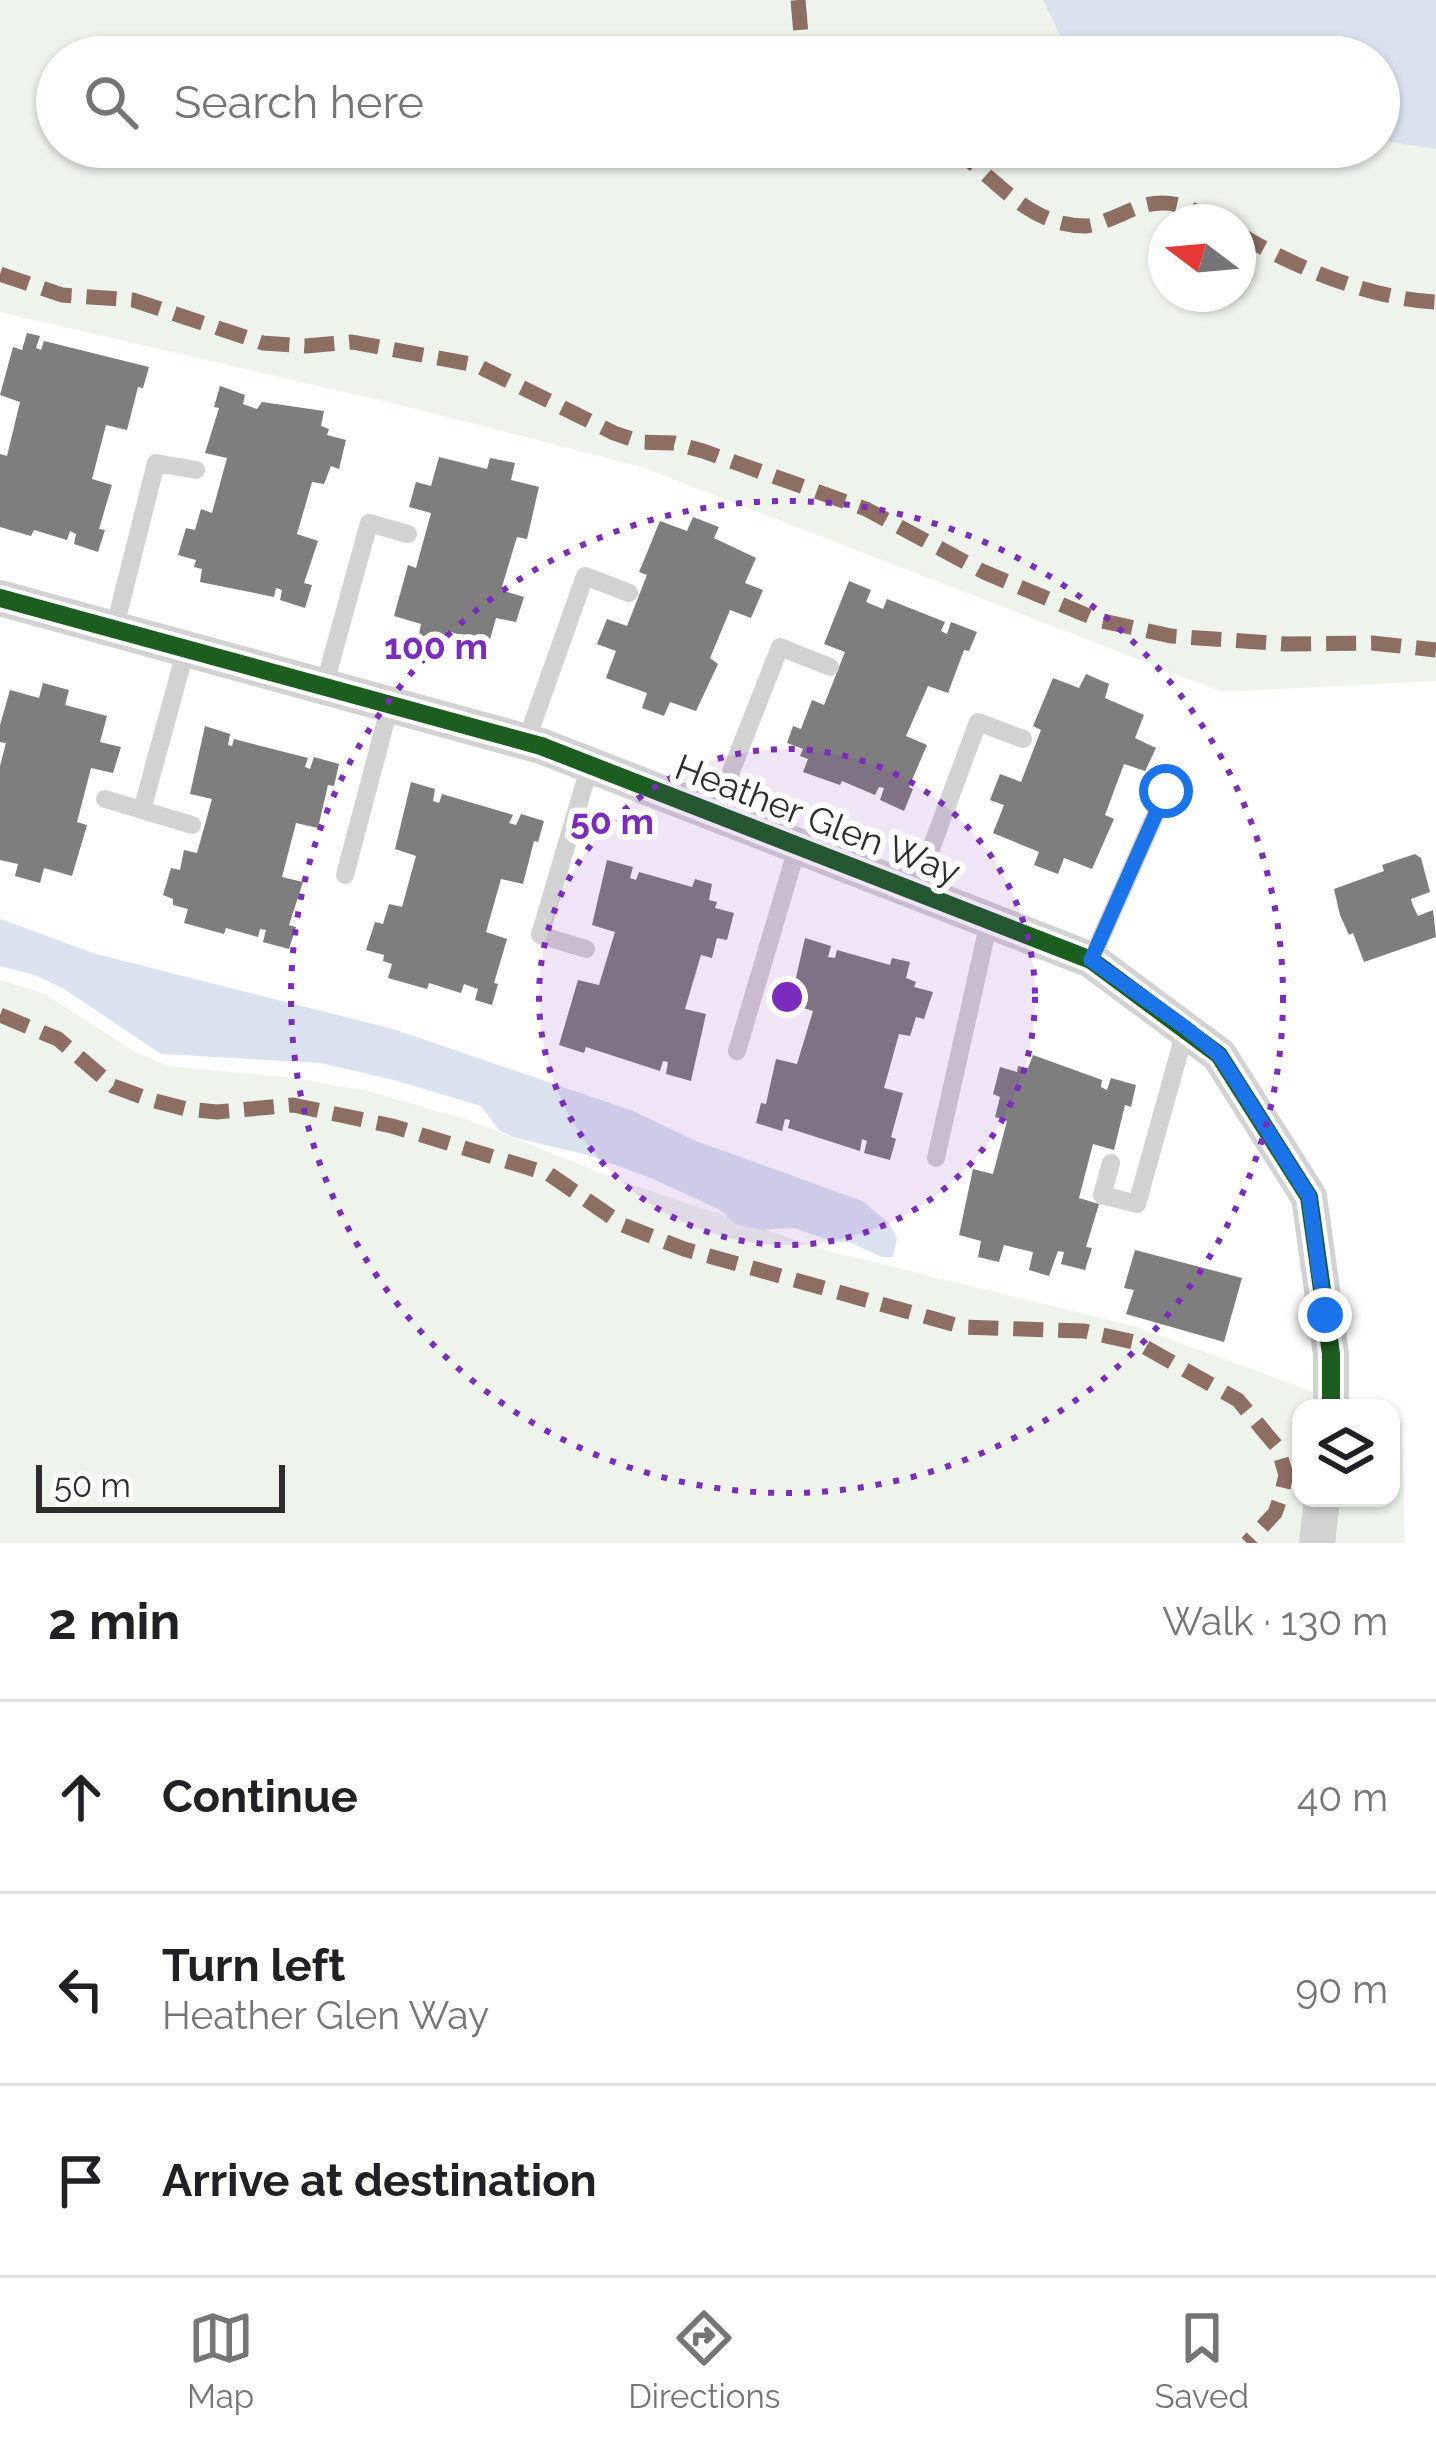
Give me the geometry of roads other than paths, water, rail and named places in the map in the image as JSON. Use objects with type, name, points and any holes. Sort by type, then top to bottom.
[{"type":"street","name":"Heather Glen Way","points":[[0,598],[526,742],[1091,960],[1219,1055],[1309,1197],[1331,1354],[1331,1399]]},
{"type":"street","points":[[1317,1543],[1321,1507]]},
{"type":"lane","points":[[114,630],[156,464],[196,470]]},
{"type":"lane","points":[[324,687],[369,523],[408,534]]},
{"type":"lane","points":[[526,742],[586,576],[629,592]]},
{"type":"lane","points":[[714,814],[780,647],[830,667]]},
{"type":"lane","points":[[142,810],[186,649]]},
{"type":"lane","points":[[345,875],[390,705]]},
{"type":"lane","points":[[916,889],[978,722],[1023,739]]},
{"type":"lane","points":[[586,949],[540,935],[590,765]]},
{"type":"lane","points":[[1091,960],[1166,791]]},
{"type":"lane","points":[[105,799],[191,825]]},
{"type":"lane","points":[[737,1052],[798,845]]},
{"type":"lane","points":[[936,1158],[989,922]]},
{"type":"lane","points":[[1111,1163],[1102,1195],[1137,1204],[1186,1028]]}]
